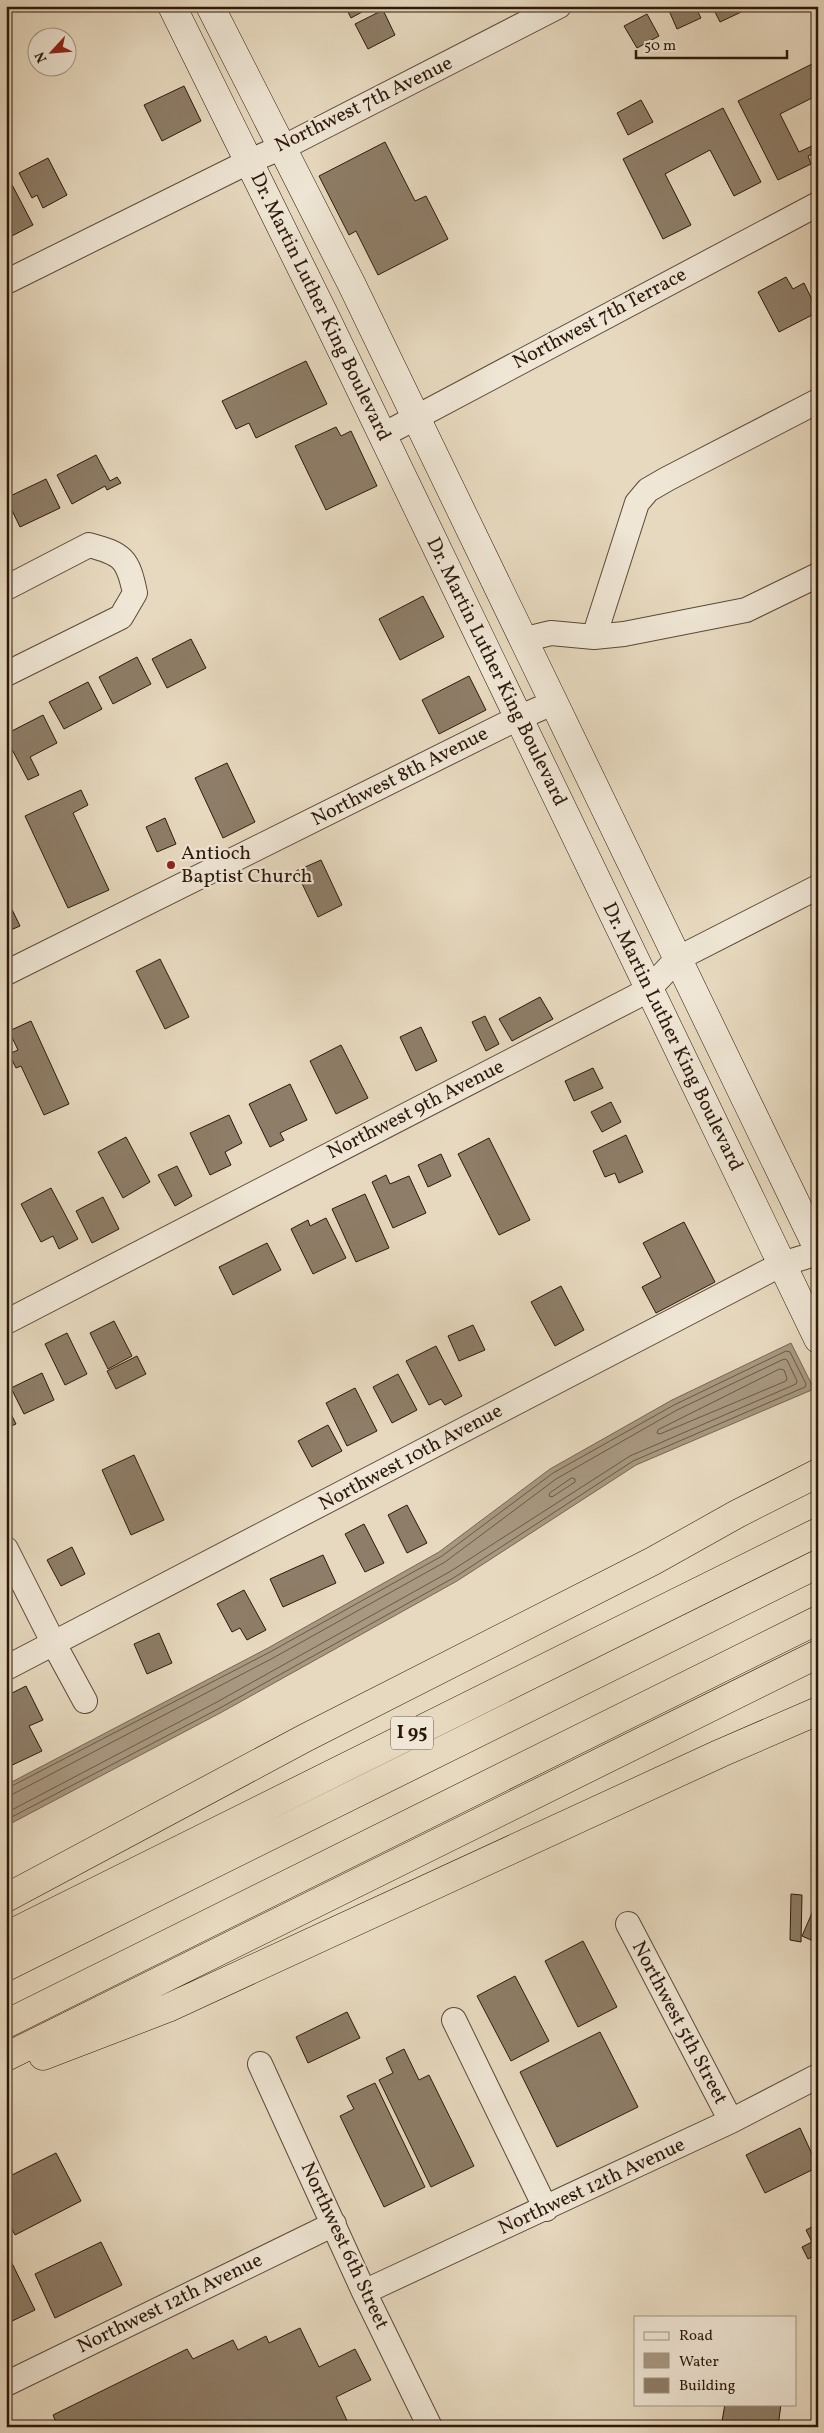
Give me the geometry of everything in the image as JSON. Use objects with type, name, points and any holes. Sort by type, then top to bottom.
[{"type":"highway","points":[[6,1898],[305,1738],[654,1561],[742,1524],[817,1478]]},
{"type":"highway","name":"I 95","points":[[6,1936],[818,1532]]},
{"type":"highway","points":[[6,1968],[818,1564]]},
{"type":"highway","points":[[6,2024],[818,1620]]},
{"type":"highway","points":[[6,2057],[818,1654]]},
{"type":"highway","points":[[721,1753],[818,1699]]},
{"type":"highway","points":[[6,2070],[168,2008],[721,1753],[818,1711]]},
{"type":"main road","name":"Dr. Martin Luther King Boulevard","points":[[172,6],[250,161],[383,435],[818,1339]]},
{"type":"main road","name":"Dr. Martin Luther King Boulevard","points":[[210,6],[284,147],[818,1251]]},
{"type":"street","name":"Northwest 7th Avenue","points":[[6,282],[250,161],[284,147],[559,6]]},
{"type":"street","name":"Northwest 7th Terrace","points":[[383,435],[818,204]]},
{"type":"street","points":[[594,637],[637,503],[648,490],[708,456],[818,401]]},
{"type":"street","points":[[6,588],[89,545],[113,551],[130,568],[135,593],[121,617],[6,674]]},
{"type":"street","points":[[522,640],[552,633],[594,637],[624,634],[746,610],[818,575]]},
{"type":"street","name":"Northwest 8th Avenue","points":[[6,973],[518,718],[553,703]]},
{"type":"street","name":"Northwest 9th Avenue","points":[[6,1322],[649,989],[677,959],[818,887]]},
{"type":"street","name":"Northwest 10th Avenue","points":[[6,1668],[782,1264],[818,1251]]},
{"type":"street","points":[[6,1548],[85,1701]]},
{"type":"street","name":"Northwest 5th Street","points":[[628,1924],[731,2122]]},
{"type":"street","points":[[454,2020],[546,2209]]},
{"type":"street","name":"Northwest 6th Street","points":[[260,2064],[364,2292],[430,2427]]},
{"type":"street","name":"Northwest 12th Avenue","points":[[364,2292],[731,2122],[818,2076]]},
{"type":"street","name":"Northwest 12th Avenue","points":[[6,2384],[334,2224]]},
{"type":"water","points":[[791,1343],[814,1389],[636,1465],[457,1581],[222,1712],[6,1826],[6,1785],[268,1648],[439,1552],[550,1469],[672,1400]]},
{"type":"building","points":[[345,6],[373,6],[351,18]]},
{"type":"building","points":[[667,6],[695,6],[701,18],[677,29]]},
{"type":"building","points":[[712,6],[754,6],[720,22]]},
{"type":"building","points":[[383,10],[395,35],[368,49],[355,24]]},
{"type":"building","points":[[647,14],[659,36],[637,48],[624,26]]},
{"type":"building","points":[[818,61],[818,95],[780,114],[799,152],[814,145],[818,152],[808,156],[811,164],[778,180],[738,101]]},
{"type":"building","points":[[184,86],[201,121],[162,141],[144,105]]},
{"type":"building","points":[[641,100],[653,122],[628,135],[617,113]]},
{"type":"building","points":[[723,108],[761,182],[734,196],[710,150],[665,174],[691,225],[663,239],[623,159]]},
{"type":"building","points":[[385,142],[415,201],[426,196],[448,239],[378,275],[356,231],[349,235],[319,176]]},
{"type":"building","points":[[48,158],[67,195],[43,208],[37,195],[32,198],[19,173]]},
{"type":"building","points":[[8,177],[33,225],[6,239],[6,178]]},
{"type":"building","points":[[786,277],[793,289],[804,283],[818,312],[779,332],[758,292]]},
{"type":"building","points":[[306,361],[327,404],[256,438],[249,423],[236,429],[222,401]]},
{"type":"building","points":[[336,427],[341,436],[351,431],[377,486],[326,510],[295,446]]},
{"type":"building","points":[[96,455],[110,481],[117,477],[121,483],[107,490],[105,486],[72,504],[57,475]]},
{"type":"building","points":[[46,479],[60,508],[20,527],[6,498]]},
{"type":"building","points":[[423,596],[444,637],[400,660],[379,619]]},
{"type":"building","points":[[191,639],[206,668],[167,688],[152,659]]},
{"type":"building","points":[[137,657],[151,684],[113,704],[99,677]]},
{"type":"building","points":[[469,676],[486,710],[439,734],[422,700]]},
{"type":"building","points":[[88,682],[102,709],[64,729],[49,702]]},
{"type":"building","points":[[43,715],[57,743],[30,757],[39,775],[28,780],[6,738],[6,734]]},
{"type":"building","points":[[227,763],[255,822],[223,838],[195,778]]},
{"type":"building","points":[[81,790],[88,805],[73,813],[109,890],[68,908],[25,816]]},
{"type":"building","points":[[165,818],[176,844],[157,852],[146,827]]},
{"type":"building","points":[[321,860],[342,905],[318,917],[296,871]]},
{"type":"building","points":[[6,897],[20,926],[6,932]]},
{"type":"building","points":[[160,959],[189,1017],[165,1029],[136,971]]},
{"type":"building","points":[[540,997],[553,1019],[512,1041],[499,1019]]},
{"type":"building","points":[[485,1016],[499,1044],[486,1051],[472,1022]]},
{"type":"building","points":[[31,1021],[69,1104],[44,1115],[21,1066],[16,1068],[9,1054],[18,1050],[9,1031]]},
{"type":"building","points":[[421,1027],[437,1061],[416,1071],[400,1037]]},
{"type":"building","points":[[341,1045],[368,1098],[336,1114],[310,1061]]},
{"type":"building","points":[[593,1068],[603,1088],[574,1101],[565,1081]]},
{"type":"building","points":[[290,1084],[307,1120],[280,1133],[284,1140],[270,1147],[249,1104]]},
{"type":"building","points":[[611,1102],[621,1122],[602,1132],[591,1112]]},
{"type":"building","points":[[229,1115],[242,1143],[225,1152],[231,1165],[210,1175],[190,1133]]},
{"type":"building","points":[[626,1135],[643,1172],[619,1183],[615,1173],[605,1177],[593,1151]]},
{"type":"building","points":[[126,1137],[150,1182],[123,1198],[98,1152]]},
{"type":"building","points":[[489,1138],[530,1220],[499,1235],[458,1154]]},
{"type":"building","points":[[441,1154],[451,1176],[428,1187],[418,1165]]},
{"type":"building","points":[[177,1166],[192,1196],[175,1206],[158,1175]]},
{"type":"building","points":[[386,1175],[390,1184],[409,1176],[426,1213],[393,1228],[372,1182]]},
{"type":"building","points":[[51,1188],[78,1239],[59,1249],[53,1236],[41,1242],[21,1204]]},
{"type":"building","points":[[365,1194],[389,1248],[356,1262],[332,1209]]},
{"type":"building","points":[[103,1197],[119,1229],[92,1243],[76,1211]]},
{"type":"building","points":[[326,1218],[346,1258],[313,1274],[291,1229],[308,1220],[310,1226]]},
{"type":"building","points":[[684,1222],[715,1282],[656,1313],[642,1287],[661,1277],[643,1243]]},
{"type":"building","points":[[267,1243],[281,1270],[233,1295],[219,1267]]},
{"type":"building","points":[[561,1286],[584,1330],[555,1346],[531,1302]]},
{"type":"building","points":[[114,1321],[132,1356],[108,1369],[90,1333]]},
{"type":"building","points":[[473,1325],[485,1350],[459,1361],[448,1336]]},
{"type":"building","points":[[67,1333],[87,1374],[65,1385],[45,1344]]},
{"type":"building","points":[[436,1346],[462,1396],[445,1405],[441,1399],[429,1405],[406,1361]]},
{"type":"building","points":[[137,1356],[146,1374],[116,1389],[107,1371]]},
{"type":"building","points":[[42,1373],[54,1400],[24,1414],[11,1388]]},
{"type":"building","points":[[398,1374],[417,1410],[392,1423],[373,1387]]},
{"type":"building","points":[[355,1388],[377,1431],[347,1446],[326,1403]]},
{"type":"building","points":[[6,1404],[16,1424],[6,1428]]},
{"type":"building","points":[[328,1425],[342,1451],[312,1467],[298,1441]]},
{"type":"building","points":[[134,1455],[164,1520],[131,1535],[102,1470]]},
{"type":"building","points":[[407,1505],[427,1543],[407,1553],[388,1515]]},
{"type":"building","points":[[364,1524],[384,1563],[365,1572],[345,1534]]},
{"type":"building","points":[[72,1547],[85,1574],[61,1586],[47,1560]]},
{"type":"building","points":[[323,1555],[336,1583],[283,1607],[270,1579]]},
{"type":"building","points":[[244,1590],[266,1630],[247,1640],[240,1628],[232,1632],[217,1604]]},
{"type":"building","points":[[159,1633],[172,1663],[147,1674],[134,1644]]},
{"type":"building","points":[[26,1686],[43,1720],[29,1726],[42,1751],[6,1768],[6,1696]]},
{"type":"building","points":[[791,1894],[802,1895],[801,1942],[790,1940]]},
{"type":"building","points":[[818,1899],[818,1943],[802,1936]]},
{"type":"building","points":[[583,1941],[617,2007],[578,2027],[545,1961]]},
{"type":"building","points":[[515,1976],[549,2041],[511,2061],[477,1996]]},
{"type":"building","points":[[347,2012],[360,2038],[308,2063],[296,2037]]},
{"type":"building","points":[[600,2032],[638,2107],[557,2147],[520,2072]]},
{"type":"building","points":[[404,2049],[419,2080],[429,2075],[474,2166],[431,2187],[379,2080],[393,2073],[386,2058]]},
{"type":"building","points":[[375,2083],[425,2187],[384,2207],[340,2116],[354,2109],[347,2096]]},
{"type":"building","points":[[800,2128],[818,2167],[765,2193],[746,2155]]},
{"type":"building","points":[[56,2153],[81,2201],[15,2235],[6,2218],[6,2178]]},
{"type":"building","points":[[818,2224],[818,2254],[808,2259],[802,2247],[812,2242],[806,2230]]},
{"type":"building","points":[[101,2242],[122,2285],[55,2318],[35,2274]]},
{"type":"building","points":[[6,2251],[35,2310],[6,2324]]},
{"type":"building","points":[[300,2328],[319,2367],[355,2349],[371,2380],[336,2397],[350,2427],[58,2427],[53,2415],[187,2349],[193,2359],[233,2340],[238,2350],[266,2336],[269,2343]]},
{"type":"building","points":[[725,2406],[781,2406],[778,2427],[721,2427]]},
{"type":"place","name":"Antioch Baptist Church","points":[[171,865]]}]
